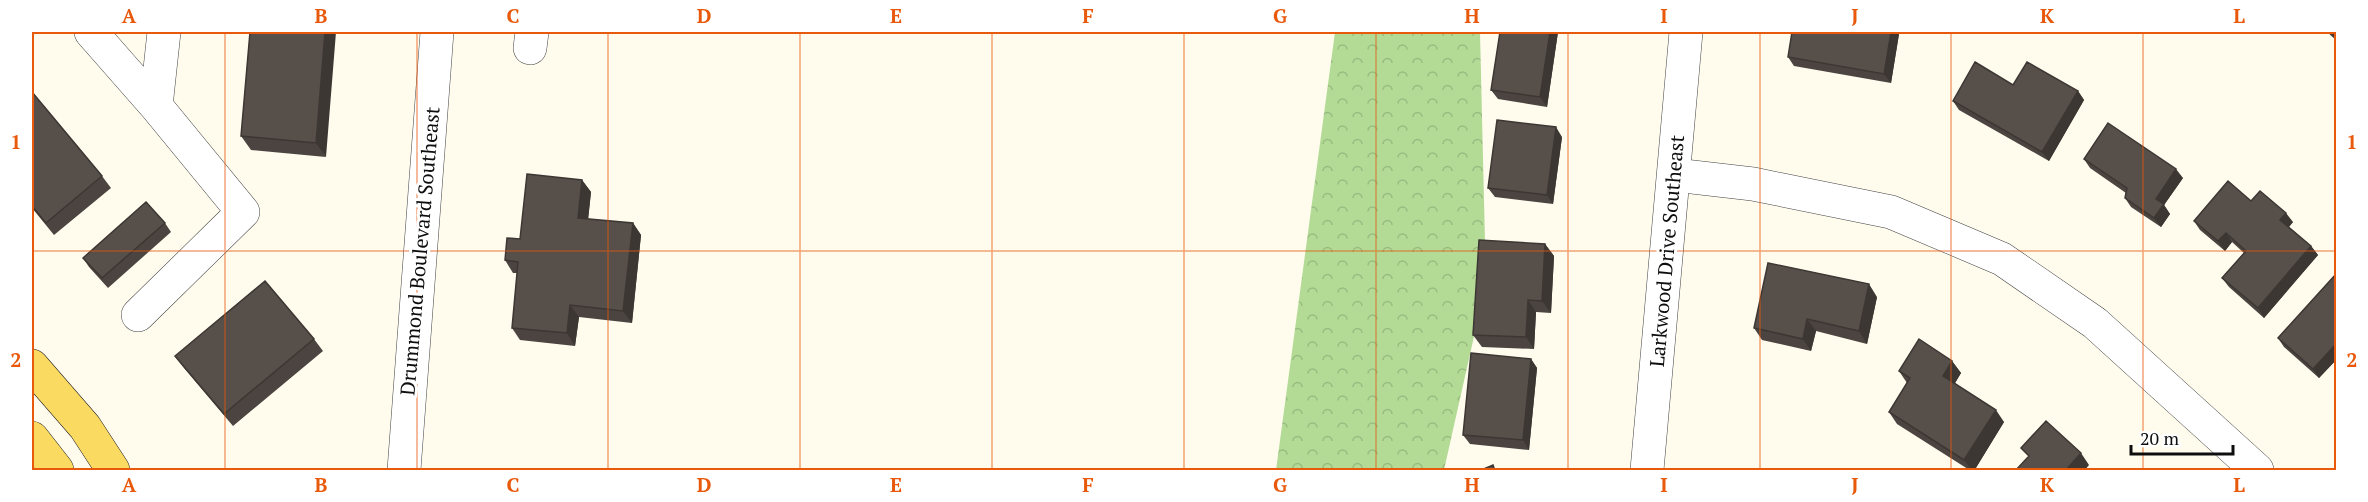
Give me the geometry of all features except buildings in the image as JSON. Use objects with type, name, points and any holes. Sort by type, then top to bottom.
[{"type":"main road","points":[[32,366],[85,427],[113,471]]},
{"type":"main road","points":[[32,438],[57,471]]},
{"type":"street","points":[[91,32],[156,106],[243,212],[138,315]]},
{"type":"street","points":[[156,106],[164,32]]},
{"type":"street","name":"Drummond Boulevard Southeast","points":[[404,471],[437,32]]},
{"type":"street","name":"Larkwood Drive Southeast","points":[[1647,471],[1686,32]]},
{"type":"street","points":[[1675,175],[1753,184],[1891,212],[2002,259],[2095,323],[2257,471]]},
{"type":"green space","points":[[1335,32],[1480,32],[1486,283],[1444,470],[1276,470]]}]
